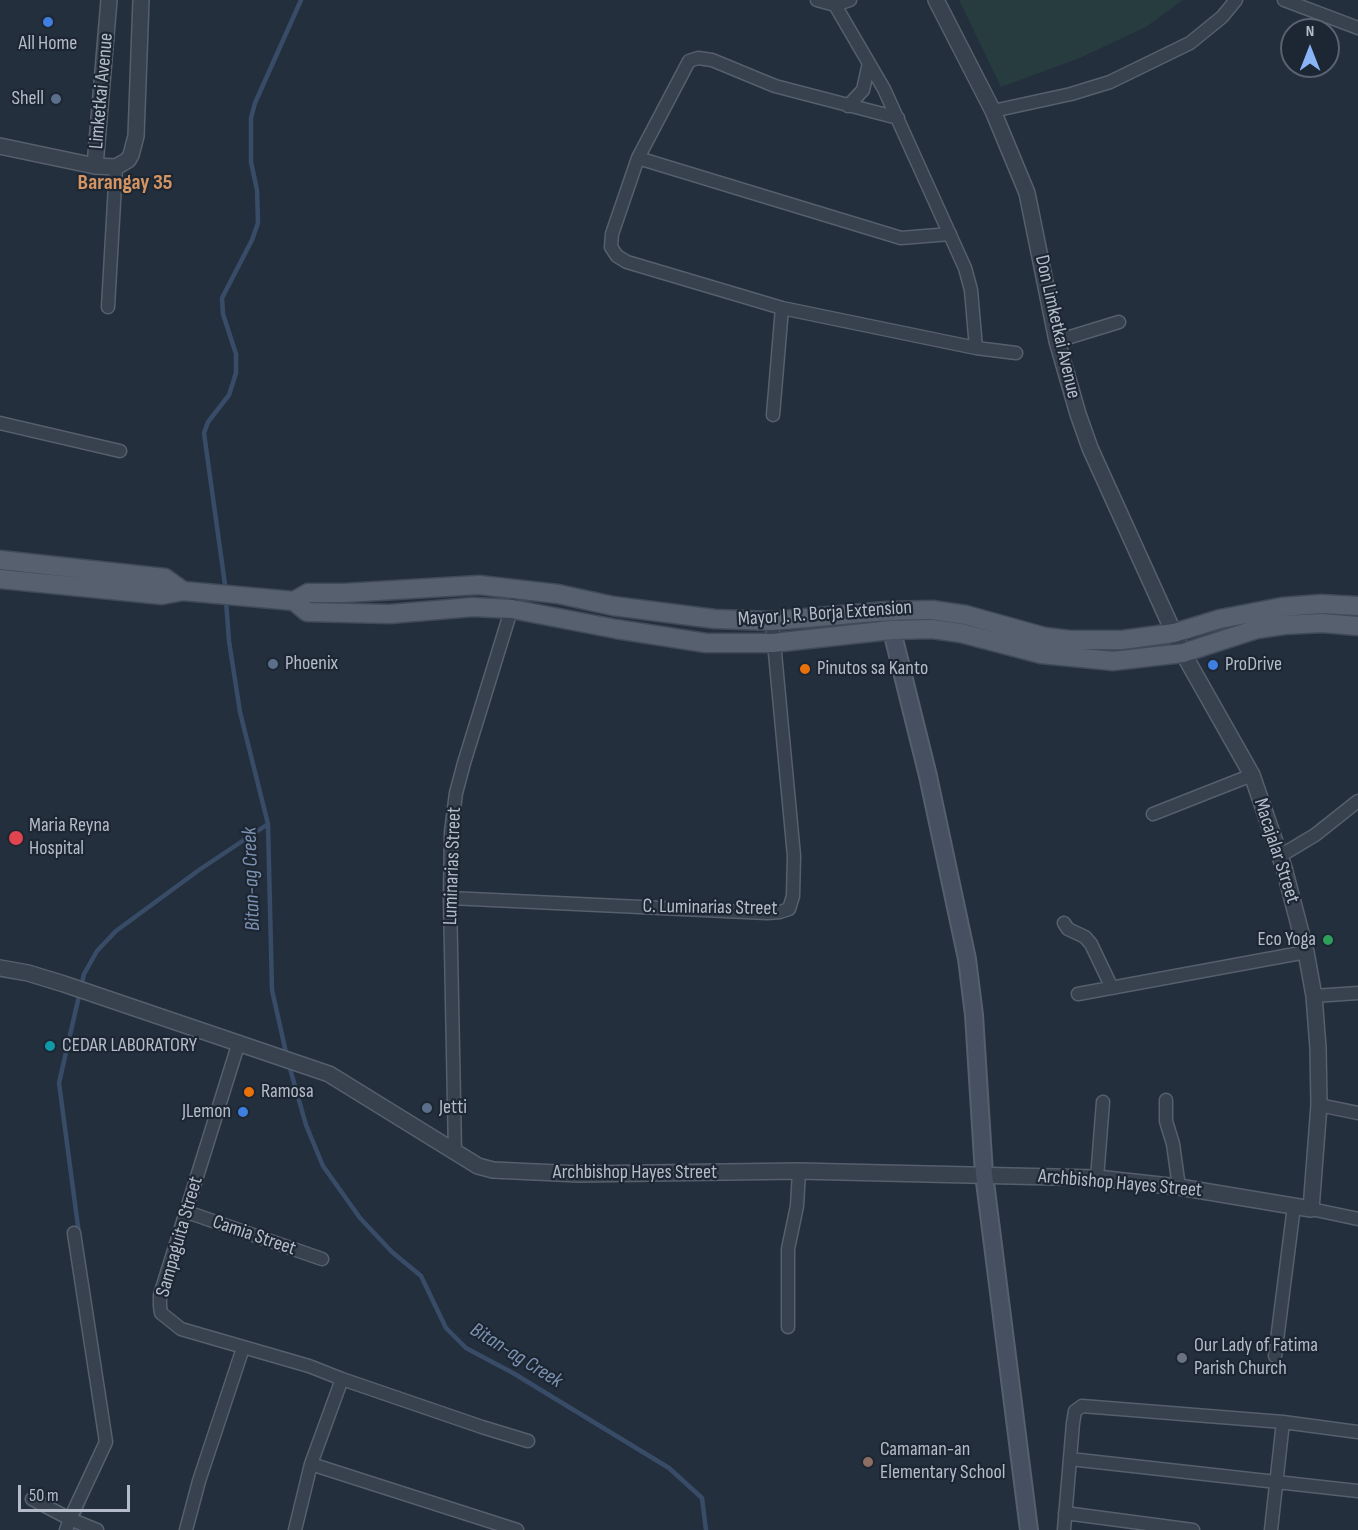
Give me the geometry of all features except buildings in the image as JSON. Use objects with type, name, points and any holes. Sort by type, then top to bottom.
[{"type":"main road","name":"Mayor J. R. Borja Extension","points":[[7,561],[165,578],[183,591]]},
{"type":"main road","points":[[6,580],[7,561]]},
{"type":"main road","name":"Mayor J. R. Borja Extension","points":[[6,580],[162,596],[183,591],[245,596],[294,601],[307,612],[341,614],[390,614],[474,608],[512,609],[706,643],[773,643],[891,630],[932,629],[961,633],[1041,654],[1113,661],[1183,653],[1257,629],[1322,623],[1358,626]]},
{"type":"main road","name":"Mayor J. R. Borja Extension","points":[[294,601],[308,593],[479,585],[558,594],[613,606],[715,619],[772,621],[887,611],[932,610],[966,615],[1045,637],[1070,640],[1122,640],[1174,633],[1220,619],[1282,607],[1321,604],[1358,606]]},
{"type":"main road","points":[[887,611],[928,776],[967,959],[974,1015],[984,1174],[1029,1530]]},
{"type":"street","name":"Limketkai Avenue","points":[[110,0],[95,166],[116,167],[128,160],[134,145],[141,0]]},
{"type":"street","points":[[818,0],[836,5],[850,0]]},
{"type":"street","name":"Don Limketkai Avenue","points":[[936,0],[993,111],[1027,194],[1057,340],[1078,414],[1090,448],[1183,653]]},
{"type":"street","points":[[993,111],[1071,94],[1110,82],[1190,43],[1222,17],[1236,0]]},
{"type":"street","points":[[1284,0],[1358,28]]},
{"type":"street","points":[[836,5],[870,63],[898,118],[965,268],[971,290],[976,348]]},
{"type":"street","points":[[898,118],[775,86],[712,60],[698,58],[688,61],[638,158],[612,234],[611,247],[617,256],[627,262],[782,308],[976,348],[1016,353]]},
{"type":"street","points":[[848,106],[863,90],[870,63]]},
{"type":"street","points":[[0,146],[95,166]]},
{"type":"street","points":[[638,158],[901,238],[950,234]]},
{"type":"street","points":[[108,307],[116,167]]},
{"type":"street","points":[[773,415],[782,308]]},
{"type":"street","points":[[1057,340],[1119,322]]},
{"type":"street","points":[[0,423],[120,451]]},
{"type":"street","name":"Luminarias Street","points":[[455,1153],[450,849],[456,794],[512,609],[516,588]]},
{"type":"street","name":"C. Luminarias Street","points":[[450,898],[767,913],[789,909],[793,896],[794,856],[785,780],[783,723],[772,621]]},
{"type":"street","name":"Macajalar Street","points":[[1183,653],[1252,776],[1280,856],[1306,952],[1314,996],[1318,1048],[1319,1105],[1311,1209]]},
{"type":"street","points":[[1153,814],[1252,776]]},
{"type":"street","points":[[1280,856],[1316,835],[1358,801]]},
{"type":"street","points":[[1064,923],[1068,929],[1085,937],[1092,944],[1112,988]]},
{"type":"street","points":[[1078,994],[1306,952]]},
{"type":"street","name":"Archbishop Hayes Street","points":[[0,968],[28,973],[99,995],[299,1062],[347,1084],[478,1167],[512,1172],[590,1174],[799,1172],[984,1174],[1097,1179],[1179,1187],[1311,1209]]},
{"type":"street","points":[[1314,996],[1358,993]]},
{"type":"street","name":"Sampaguita Street","points":[[239,1042],[160,1295],[161,1313],[181,1329],[309,1366],[471,1424],[528,1441]]},
{"type":"street","points":[[1166,1100],[1166,1121],[1173,1144],[1179,1187]]},
{"type":"street","points":[[1097,1179],[1103,1102]]},
{"type":"street","points":[[1319,1105],[1358,1113]]},
{"type":"street","points":[[788,1327],[788,1249],[797,1206],[799,1172]]},
{"type":"street","points":[[1275,1356],[1294,1206]]},
{"type":"street","points":[[1311,1209],[1358,1219]]},
{"type":"street","name":"Camia Street","points":[[187,1212],[322,1259]]},
{"type":"street","points":[[69,1523],[106,1442],[74,1233]]},
{"type":"street","points":[[186,1530],[199,1481],[243,1347]]},
{"type":"street","points":[[295,1530],[311,1464],[342,1379]]},
{"type":"street","points":[[1064,1530],[1073,1423],[1075,1411],[1082,1406],[1283,1422],[1358,1432]]},
{"type":"street","points":[[1271,1530],[1283,1422]]},
{"type":"street","points":[[1070,1459],[1358,1491]]},
{"type":"street","points":[[311,1464],[517,1530]]},
{"type":"street","points":[[32,1499],[69,1523],[94,1528]]},
{"type":"street","points":[[1065,1513],[1193,1530]]},
{"type":"green space","points":[[959,0],[1183,0],[1146,27],[1080,58],[1001,87]]},
{"type":"waterway","name":"Bitan-ag Creek","points":[[226,592],[204,433],[208,422],[229,395],[236,373],[236,354],[223,314],[222,298],[252,240],[258,223],[257,190],[251,162],[251,118],[255,103],[301,0]]},
{"type":"waterway","name":"Bitan-ag Creek","points":[[226,600],[229,641],[240,712],[268,824],[272,990],[287,1057]]},
{"type":"waterway","points":[[79,1234],[59,1083],[84,974],[97,951],[116,931],[199,870],[268,824]]},
{"type":"waterway","name":"Bitan-ag Creek","points":[[289,1065],[306,1125],[323,1166],[360,1218],[392,1252],[421,1276],[446,1328],[466,1348],[513,1373],[669,1468],[702,1498],[706,1530]]},
{"type":"waterway","points":[[73,1530],[84,1502]]},
{"type":"place","name":"All Home","points":[[48,22]]},
{"type":"place","name":"Shell","points":[[56,99]]},
{"type":"place","name":"Phoenix","points":[[273,664]]},
{"type":"place","name":"ProDrive","points":[[1213,665]]},
{"type":"place","name":"Pinutos sa Kanto","points":[[805,669]]},
{"type":"place","name":"Maria Reyna Hospital","points":[[16,838]]},
{"type":"place","name":"Eco Yoga","points":[[1328,940]]},
{"type":"place","name":"CEDAR LABORATORY","points":[[50,1046]]},
{"type":"place","name":"Ramosa","points":[[249,1092]]},
{"type":"place","name":"Jetti","points":[[427,1108]]},
{"type":"place","name":"JLemon","points":[[243,1112]]},
{"type":"place","name":"Our Lady of Fatima Parish Church","points":[[1182,1358]]},
{"type":"place","name":"Camaman-an Elementary School","points":[[868,1462]]},
{"type":"district","name":"Barangay 35","points":[[125,183]]}]
